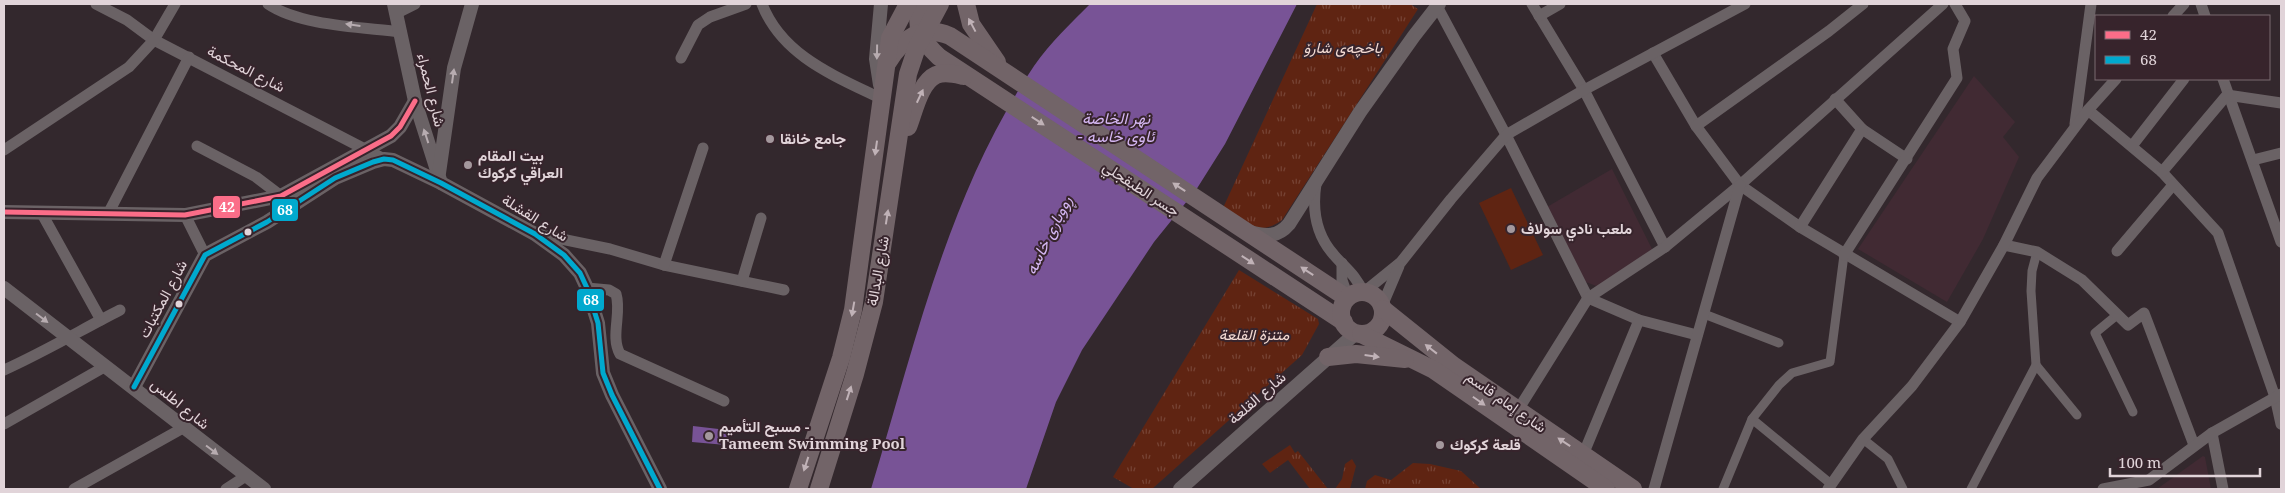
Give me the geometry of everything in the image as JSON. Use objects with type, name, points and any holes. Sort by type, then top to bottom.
[{"type":"main road","name":"شارع البدالة","points":[[798,489],[841,358],[853,310],[890,38],[908,4]]},
{"type":"main road","points":[[921,37],[917,20],[922,4]]},
{"type":"main road","points":[[888,62],[901,45],[921,37],[940,4]]},
{"type":"main road","points":[[966,4],[971,24],[1008,74]]},
{"type":"main road","name":"جسر الطبقجلي","points":[[921,37],[950,36],[1247,232],[1356,295]]},
{"type":"main road","name":"شارع البدالة","points":[[819,489],[855,374],[874,302],[908,74],[921,37]]},
{"type":"main road","name":"جسر الطبقجلي","points":[[921,37],[938,57],[1354,330]]},
{"type":"main road","points":[[896,158],[921,94],[932,78],[945,73],[970,77]]},
{"type":"main road","points":[[1356,295],[1375,296],[1382,308],[1381,321],[1373,330],[1354,330],[1341,312],[1356,295]]},
{"type":"main road","name":"شارع إمام قاسم","points":[[1382,308],[1433,351],[1633,489]]},
{"type":"main road","name":"شارع إمام قاسم","points":[[1354,330],[1434,370],[1606,489]]},
{"type":"main road","points":[[1328,357],[1356,354],[1416,360]]},
{"type":"street","name":"شارع المحكمة","points":[[96,4],[127,20],[154,40],[388,160]]},
{"type":"street","points":[[4,150],[129,67],[154,40],[175,4]]},
{"type":"street","points":[[268,4],[284,13],[299,18],[401,32]]},
{"type":"street","points":[[395,8],[415,4]]},
{"type":"street","points":[[440,179],[454,68],[472,4]]},
{"type":"street","points":[[681,58],[698,26],[710,17],[746,4]]},
{"type":"street","points":[[762,4],[766,16],[778,33],[798,54],[828,73],[882,99]]},
{"type":"street","points":[[880,4],[876,59],[882,99]]},
{"type":"street","points":[[1532,4],[1584,90],[1665,247]]},
{"type":"street","points":[[1539,16],[1560,4]]},
{"type":"street","points":[[1356,295],[1401,262],[1451,199],[1506,135],[1733,7],[1745,4]]},
{"type":"street","points":[[1696,126],[1829,31],[1863,4]]},
{"type":"street","points":[[1518,410],[1588,298],[1665,247],[1740,185],[1943,4]]},
{"type":"street","points":[[1723,489],[1752,419],[1779,385],[1792,373],[1830,362],[1844,255],[1957,78],[1953,49],[1965,21],[1955,4]]},
{"type":"street","points":[[2075,126],[2091,4]]},
{"type":"street","points":[[2174,15],[2184,4]]},
{"type":"street","points":[[1247,232],[1268,236],[1280,232],[1290,224],[1360,112],[1438,5],[1588,298],[1639,320],[1698,335]]},
{"type":"street","name":"شارع الحمراء","points":[[395,8],[415,101],[440,179]]},
{"type":"street","points":[[1653,53],[1696,126],[1740,185],[1844,255],[1960,322]]},
{"type":"street","points":[[109,212],[189,57]]},
{"type":"street","points":[[1752,419],[1829,487],[1864,439],[1917,379],[1960,322],[2004,245],[2037,178],[2075,126],[2115,80]]},
{"type":"street","points":[[2132,146],[2183,80]]},
{"type":"street","points":[[2223,80],[2227,95],[2253,160],[2281,242]]},
{"type":"street","points":[[2162,172],[2227,95]]},
{"type":"street","points":[[2227,95],[2281,103]]},
{"type":"street","points":[[1835,99],[1862,129],[1906,158]]},
{"type":"street","points":[[4,212],[185,214],[281,196],[391,136],[400,128],[415,101]]},
{"type":"street","points":[[2088,110],[2162,172],[2218,233],[2278,396],[2281,424]]},
{"type":"street","points":[[1800,227],[1862,129]]},
{"type":"street","points":[[196,146],[256,177],[281,196]]},
{"type":"street","points":[[664,264],[702,148]]},
{"type":"street","points":[[2253,160],[2281,153]]},
{"type":"street","name":"شارع القشلة","points":[[388,160],[440,179],[535,234],[564,255],[580,273],[587,288],[598,323],[603,373],[655,487]]},
{"type":"street","name":"شارع المكتبات","points":[[134,388],[205,255],[267,222],[335,178],[388,160]]},
{"type":"street","points":[[1316,182],[1314,195],[1316,220],[1326,244],[1355,275],[1356,295]]},
{"type":"street","points":[[1654,489],[1740,185]]},
{"type":"street","points":[[2117,251],[2173,185]]},
{"type":"street","points":[[41,212],[101,320]]},
{"type":"street","points":[[185,214],[205,255]]},
{"type":"street","points":[[742,281],[761,218]]},
{"type":"street","points":[[535,234],[610,249],[664,264],[784,290]]},
{"type":"street","points":[[2004,245],[2037,252],[2082,280],[2128,324],[2144,313],[2194,445]]},
{"type":"street","points":[[1971,489],[2036,366],[2031,291],[2032,271],[2037,252]]},
{"type":"street","points":[[1382,308],[1401,262]]},
{"type":"street","points":[[1342,263],[1342,280],[1356,295]]},
{"type":"street","name":"شارع اطلس","points":[[4,288],[264,489]]},
{"type":"street","points":[[587,288],[609,290],[616,294],[618,301],[616,346],[620,354],[724,401]]},
{"type":"street","points":[[4,370],[39,354],[67,336],[120,310]]},
{"type":"street","points":[[1704,314],[1779,343]]},
{"type":"street","points":[[2117,315],[2095,333],[2133,412]]},
{"type":"street","points":[[1583,455],[1639,320]]},
{"type":"street","name":"شارع القلعة","points":[[1180,489],[1328,357],[1354,330]]},
{"type":"street","points":[[4,424],[106,366]]},
{"type":"street","points":[[2036,366],[2077,415]]},
{"type":"street","points":[[2103,489],[2149,480],[2194,445],[2278,396]]},
{"type":"street","points":[[74,489],[183,428]]},
{"type":"street","points":[[2212,434],[2223,489]]},
{"type":"street","points":[[1864,439],[1888,459],[1903,489]]},
{"type":"street","points":[[226,489],[246,476]]},
{"type":"shaded area","points":[[1974,76],[2015,122],[2003,137],[2019,157],[1983,239],[1947,302],[1858,249]]},
{"type":"shaded area","points":[[1612,169],[1653,251],[1599,287],[1583,281],[1547,207]]},
{"type":"shaded area","points":[[2203,456],[2205,457],[2211,489],[2157,489]]},
{"type":"green space","name":"باخچەی شارۆ","points":[[1317,4],[1410,4],[1418,9],[1282,220],[1266,228],[1258,228],[1245,223],[1223,208]]},
{"type":"green space","name":"ملعب نادي سولاف","points":[[1511,188],[1543,255],[1511,270],[1479,203]]},
{"type":"green space","name":"متنزة القلعة","points":[[1239,270],[1318,319],[1319,324],[1302,355],[1152,489],[1134,489],[1113,477]]},
{"type":"green space","points":[[1290,445],[1295,453],[1298,451],[1328,489],[1310,489],[1288,460],[1270,473],[1262,464]]},
{"type":"green space","points":[[1352,459],[1356,466],[1350,489],[1335,489],[1342,479],[1345,464]]},
{"type":"green space","points":[[1413,463],[1430,464],[1461,471],[1481,489],[1365,489],[1367,481],[1375,475],[1391,480]]},
{"type":"water","name":"نهر الخاصة - ئاوی خاسە","points":[[1090,4],[1297,4],[1225,144],[1196,190],[1154,242],[1082,350],[1056,402],[1026,489],[871,489],[919,325],[956,218],[978,165],[1004,115],[1034,66],[1054,41]]},
{"type":"water","name":"مسبح التأميم - Tameem Swimming Pool","points":[[693,426],[727,430],[726,445],[692,442]]},
{"type":"transit line","name":"42","points":[[4,212],[185,215],[281,196],[391,136],[400,127],[415,101]]},
{"type":"transit line","name":"68","points":[[134,387],[205,255],[267,222],[335,178],[373,162],[384,159],[393,160],[441,183],[535,234],[564,255],[580,273],[587,288],[598,323],[603,373],[612,395],[660,489]]},
{"type":"place","name":"جامع خانقا","points":[[770,139]]},
{"type":"place","name":"بيت المقام العراقي كركوك","points":[[468,165]]},
{"type":"place","name":"ملعب نادي سولاف","points":[[1511,229]]},
{"type":"place","name":"مسبح التأميم - Tameem Swimming Pool","points":[[709,436]]},
{"type":"place","name":"قلعة كركوك","points":[[1440,445]]},
{"type":"water label","name":"ڕووباری خاسە","points":[[1048,235]]}]
